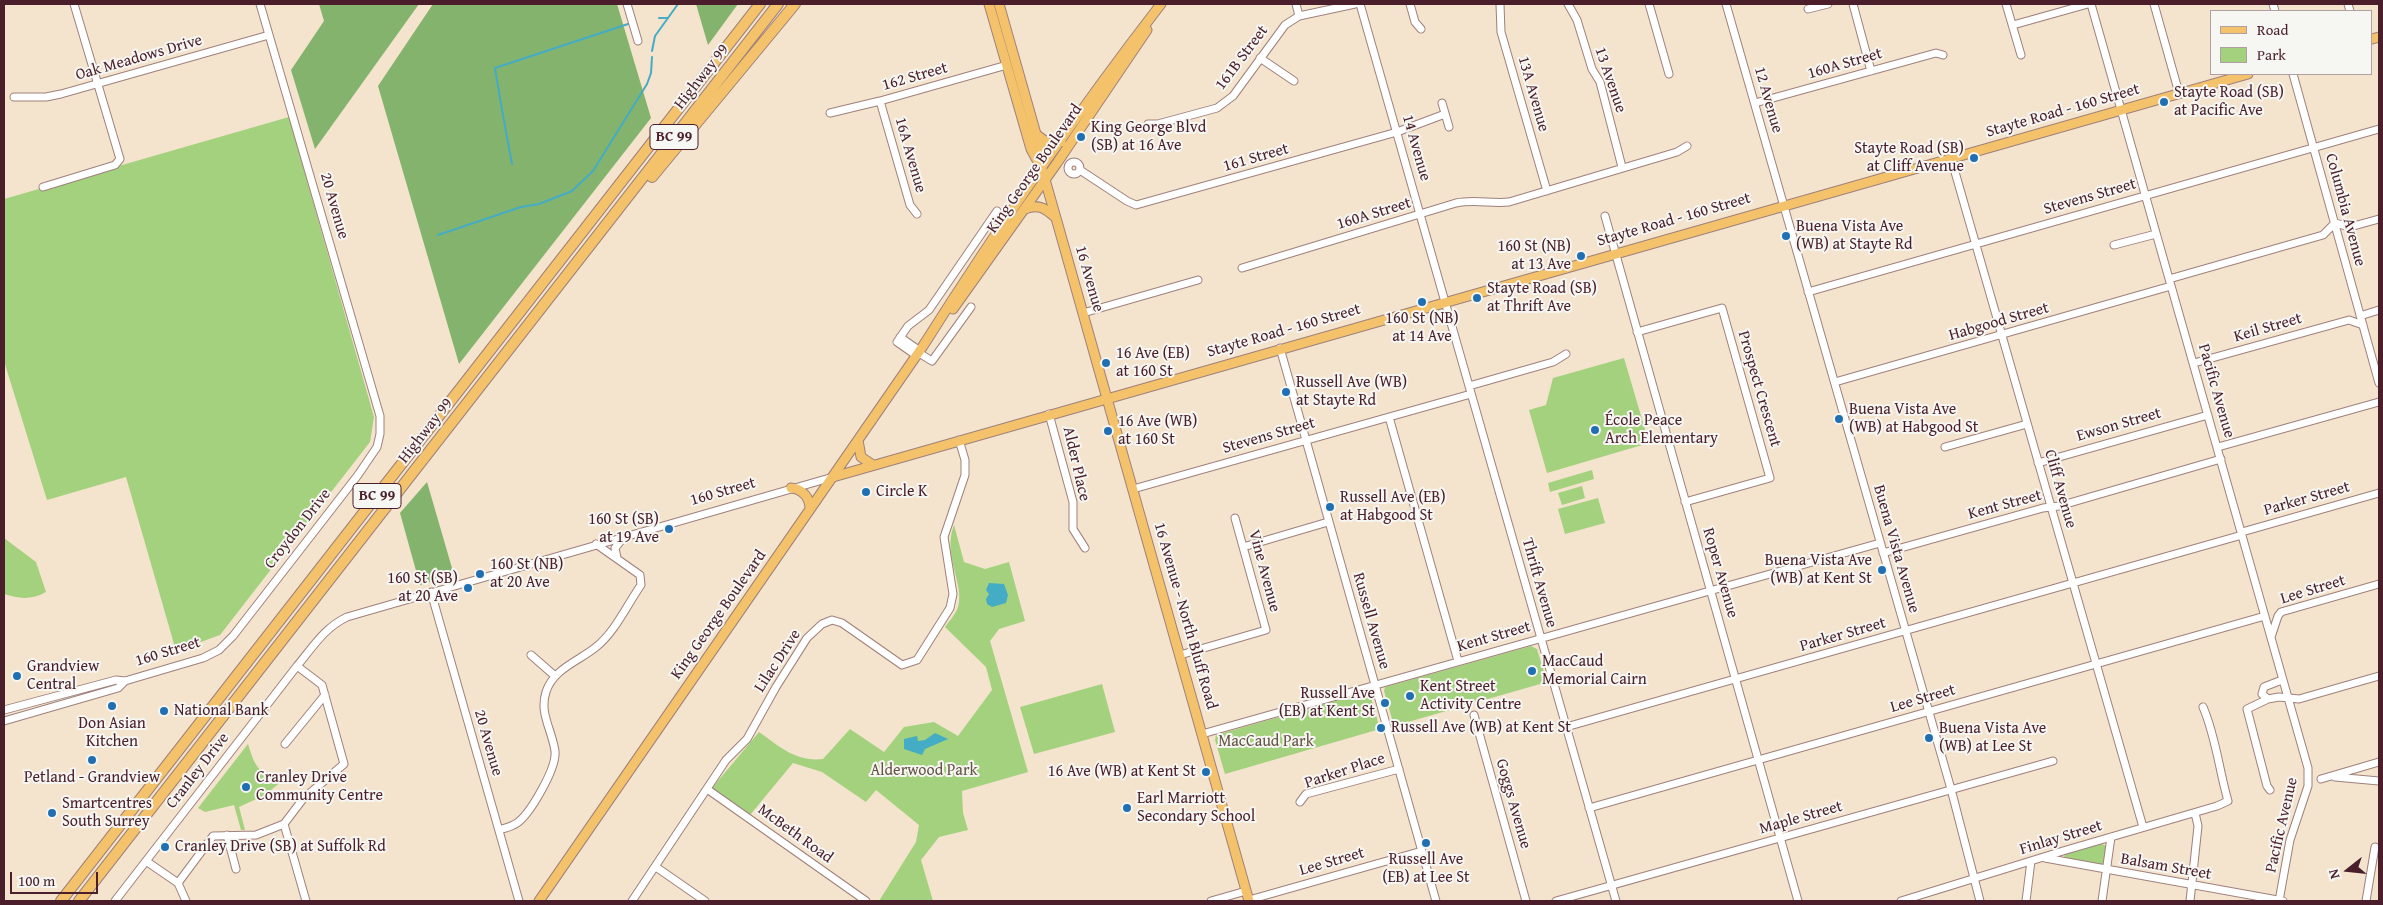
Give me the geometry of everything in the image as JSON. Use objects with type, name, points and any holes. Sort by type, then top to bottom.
[{"type":"highway","points":[[692,90],[753,4]]},
{"type":"highway","name":"Highway 99","points":[[61,901],[760,4]]},
{"type":"highway","name":"Highway 99","points":[[79,901],[778,4]]},
{"type":"highway","points":[[571,270],[665,161],[795,4]]},
{"type":"main road","name":"16 Avenue","points":[[989,4],[1031,149],[1042,169]]},
{"type":"main road","name":"16 Avenue","points":[[999,4],[1040,148],[1045,180],[1107,397]]},
{"type":"main road","name":"King George Boulevard","points":[[920,352],[969,273],[1122,54],[1162,4]]},
{"type":"main road","name":"King George Boulevard","points":[[538,901],[858,440],[920,352],[977,278],[1118,76],[1162,4]]},
{"type":"main road","points":[[1007,65],[1019,74]]},
{"type":"main road","name":"Stayte Road - 160 Street","points":[[1107,397],[2244,75]]},
{"type":"main road","points":[[1036,133],[1041,140],[1049,144],[1061,142]]},
{"type":"main road","points":[[1025,209],[1038,206],[1046,209],[1056,218]]},
{"type":"main road","name":"160 Street","points":[[833,477],[1107,397]]},
{"type":"main road","name":"16 Avenue - North Bluff Road","points":[[1107,397],[1248,898]]},
{"type":"main road","points":[[858,440],[861,457],[873,466]]},
{"type":"main road","points":[[791,488],[802,491],[808,500],[810,509]]},
{"type":"street","points":[[43,187],[115,166],[120,159],[74,4]]},
{"type":"street","name":"20 Avenue","points":[[260,4],[380,416]]},
{"type":"street","points":[[627,4],[638,41]]},
{"type":"street","points":[[1296,4],[1299,16]]},
{"type":"street","name":"161B Street","points":[[1148,124],[1158,124],[1224,104],[1234,96],[1281,29],[1299,16],[1355,4]]},
{"type":"street","name":"14 Avenue","points":[[1360,4],[1446,301]]},
{"type":"street","points":[[1410,4],[1415,22],[1421,30]]},
{"type":"street","name":"13A Avenue","points":[[1500,4],[1501,32],[1547,191]]},
{"type":"street","name":"13 Avenue","points":[[1568,4],[1577,20],[1592,70],[1600,82],[1622,167]]},
{"type":"street","points":[[1649,4],[1669,74]]},
{"type":"street","name":"12 Avenue","points":[[1726,4],[1784,204]]},
{"type":"street","points":[[1808,9],[1828,4]]},
{"type":"street","points":[[1853,4],[1871,71]]},
{"type":"street","points":[[2006,4],[2021,55]]},
{"type":"street","points":[[2013,25],[2090,4]]},
{"type":"street","name":"Pacific Avenue","points":[[2090,4],[2218,447],[2308,768],[2309,779],[2290,840],[2281,901]]},
{"type":"street","points":[[2154,4],[2179,93]]},
{"type":"street","name":"Oak Meadows Drive","points":[[14,97],[46,97],[269,35]]},
{"type":"street","name":"160A Street","points":[[1755,103],[1936,52],[1943,55]]},
{"type":"street","points":[[1260,58],[1294,81]]},
{"type":"street","name":"162 Street","points":[[830,113],[880,101],[1007,65]]},
{"type":"street","name":"Columbia Avenue","points":[[2293,75],[2379,383]]},
{"type":"street","name":"16A Avenue","points":[[880,101],[910,205],[917,214]]},
{"type":"street","points":[[1442,103],[1449,127]]},
{"type":"street","name":"161 Street","points":[[1080,170],[1136,205],[1397,132],[1445,114]]},
{"type":"street","name":"Stevens Street","points":[[1808,292],[2379,129]]},
{"type":"street","name":"160A Street","points":[[1242,268],[1465,201],[1501,203],[1547,191],[1677,152],[1687,146]]},
{"type":"street","name":"Cliff Avenue","points":[[1951,158],[2143,827]]},
{"type":"street","name":"Buena Vista Avenue","points":[[1784,204],[1951,790],[1980,901]]},
{"type":"street","points":[[971,307],[932,361],[899,340],[908,326],[929,310],[997,211]]},
{"type":"street","points":[[1605,216],[1616,252]]},
{"type":"street","points":[[2323,235],[2339,240],[2350,228],[2379,219]]},
{"type":"street","points":[[2335,223],[2350,228]]},
{"type":"street","name":"Habgood Street","points":[[1835,382],[2002,336],[2323,235],[2335,223]]},
{"type":"street","points":[[2114,245],[2156,234]]},
{"type":"street","name":"Roper Avenue","points":[[1616,252],[1798,901]]},
{"type":"street","points":[[1083,313],[1198,280]]},
{"type":"street","name":"Thrift Avenue","points":[[1446,301],[1616,901]]},
{"type":"street","points":[[2358,307],[2349,320],[2358,322],[2363,326]]},
{"type":"street","name":"Prospect Crescent","points":[[1637,332],[1722,308],[1770,478],[1685,502]]},
{"type":"street","points":[[2360,316],[2379,310]]},
{"type":"street","name":"Keil Street","points":[[2194,363],[2349,320]]},
{"type":"street","name":"Russell Avenue","points":[[1280,348],[1436,901]]},
{"type":"street","name":"Stevens Street","points":[[1133,489],[1388,417],[1553,362],[1566,354]]},
{"type":"street","points":[[2218,447],[2379,402]]},
{"type":"street","name":"Alder Place","points":[[1049,414],[1073,502],[1073,529],[1085,548]]},
{"type":"street","name":"Ewson Street","points":[[2038,463],[2208,415]]},
{"type":"street","name":"Croydon Drive","points":[[219,650],[233,636],[358,475],[377,447],[380,434],[380,416]]},
{"type":"street","points":[[1388,417],[1458,661]]},
{"type":"street","points":[[1945,447],[2027,424]]},
{"type":"street","name":"Lilac Drive","points":[[632,901],[726,760],[747,739],[776,687],[807,638],[822,624],[832,620],[842,623],[902,665],[917,660],[950,608],[952,594],[944,537],[965,476],[965,460],[959,440]]},
{"type":"street","name":"Kent Street","points":[[1883,553],[2221,459]]},
{"type":"street","name":"160 Street","points":[[347,617],[833,477]]},
{"type":"street","name":"Parker Street","points":[[1566,727],[2072,584],[2379,493]]},
{"type":"street","name":"Vine Avenue","points":[[1180,655],[1266,630],[1235,518]]},
{"type":"street","points":[[1243,547],[1328,522]]},
{"type":"street","points":[[616,558],[616,548],[625,536]]},
{"type":"street","name":"Kent Street","points":[[1202,734],[1880,543]]},
{"type":"street","points":[[499,830],[519,822],[551,775],[555,752],[543,711],[546,691],[555,676],[606,638],[640,585],[641,578],[596,544]]},
{"type":"street","name":"Lee Street","points":[[2271,638],[2278,616],[2283,612],[2379,584]]},
{"type":"street","name":"20 Avenue","points":[[431,592],[519,901]]},
{"type":"street","name":"Lee Street","points":[[1589,808],[2265,616]]},
{"type":"street","name":"Cranley Drive","points":[[115,901],[326,630],[347,617]]},
{"type":"street","name":"160 Street","points":[[4,710],[116,680],[125,681],[203,658],[219,650]]},
{"type":"street","points":[[531,655],[555,676]]},
{"type":"street","points":[[178,883],[213,836],[256,835],[284,824],[303,799],[344,764],[322,685],[297,666]]},
{"type":"street","points":[[2270,790],[2267,786],[2246,711],[2249,707],[2268,699],[2287,697],[2299,699],[2379,676]]},
{"type":"street","points":[[2268,699],[2262,694],[2264,687],[2282,680]]},
{"type":"street","name":"160 Street","points":[[4,721],[118,688],[125,681]]},
{"type":"street","points":[[285,744],[325,695]]},
{"type":"street","name":"Finlay Street","points":[[1901,901],[2228,801],[2219,771],[2214,742],[2203,707]]},
{"type":"street","name":"Goggs Avenue","points":[[1474,715],[1526,901]]},
{"type":"street","name":"Maple Street","points":[[1556,901],[2052,761]]},
{"type":"street","points":[[2321,779],[2379,762]]},
{"type":"street","name":"Parker Place","points":[[1300,802],[1306,794],[1398,769]]},
{"type":"street","points":[[2330,776],[2379,781]]},
{"type":"street","name":"McBeth Road","points":[[707,789],[866,901]]},
{"type":"street","points":[[2190,901],[2198,826],[2195,812]]},
{"type":"street","points":[[284,824],[306,901]]},
{"type":"street","points":[[227,835],[236,869]]},
{"type":"street","points":[[2102,901],[2111,837]]},
{"type":"street","points":[[2366,901],[2375,847]]},
{"type":"street","name":"Lee Street","points":[[1211,901],[1248,898],[1422,851]]},
{"type":"street","name":"Balsam Street","points":[[2044,858],[2281,901]]},
{"type":"street","points":[[146,860],[178,883],[186,901]]},
{"type":"street","points":[[2026,901],[2031,861]]},
{"type":"street","points":[[656,867],[705,901]]},
{"type":"green space","points":[[319,4],[419,4],[315,149],[291,70],[324,21]]},
{"type":"green space","points":[[433,4],[617,4],[651,118],[459,364],[378,86]]},
{"type":"green space","points":[[696,4],[738,4],[708,45]]},
{"type":"green space","points":[[289,117],[374,417],[370,442],[220,635],[176,651],[126,477],[47,500],[4,361],[4,199]]},
{"type":"green space","points":[[1624,358],[1649,443],[1547,473],[1529,410],[1546,405],[1553,378]]},
{"type":"green space","points":[[1592,470],[1594,479],[1550,492],[1548,483]]},
{"type":"green space","points":[[427,482],[454,575],[420,585],[400,513]]},
{"type":"green space","points":[[1582,486],[1585,498],[1562,505],[1558,493]]},
{"type":"green space","points":[[1598,498],[1605,523],[1565,534],[1558,509]]},
{"type":"green space","name":"Alderwood Park","points":[[954,525],[964,562],[985,569],[1009,562],[1025,621],[999,629],[990,641],[1028,772],[962,791],[963,813],[968,830],[939,837],[921,860],[933,901],[879,901],[916,842],[919,825],[876,790],[866,802],[822,772],[793,763],[750,815],[712,788],[759,732],[796,756],[813,759],[823,759],[850,729],[884,752],[904,727],[934,722],[958,736],[992,690],[986,667],[945,627],[957,610],[959,598],[951,548],[951,536]]},
{"type":"green space","points":[[4,538],[36,562],[46,592],[25,598],[4,594]]},
{"type":"green space","points":[[1531,646],[1537,649],[1547,682],[1394,726],[1384,691],[1385,687]]},
{"type":"green space","points":[[1102,684],[1115,732],[1034,754],[1020,707]]},
{"type":"green space","name":"MacCaud Park","points":[[1367,692],[1370,694],[1380,729],[1225,774],[1215,740],[1216,735]]},
{"type":"green space","points":[[248,744],[258,767],[267,774],[281,778],[282,781],[265,795],[239,807],[245,830],[241,830],[234,805],[205,812],[198,808]]},
{"type":"green space","points":[[2100,843],[2106,846],[2103,866],[2066,859],[2064,856],[2066,854]]},
{"type":"water","points":[[989,583],[1004,584],[1008,595],[1006,603],[992,607],[987,604],[986,599],[989,594],[986,590]]},
{"type":"water","points":[[935,733],[948,739],[925,749],[922,755],[904,749],[904,739],[917,736],[918,741],[925,740]]},
{"type":"waterway","points":[[652,51],[655,36],[678,4]]},
{"type":"waterway","points":[[659,18],[667,18]]},
{"type":"waterway","points":[[512,164],[495,68],[628,24]]},
{"type":"waterway","points":[[438,235],[521,207],[539,204],[572,191],[593,171],[647,84],[651,73],[652,57]]},
{"type":"place","name":"Stayte Road (SB) at Pacific Ave","points":[[2164,102]]},
{"type":"place","name":"King George Blvd (SB) at 16 Ave","points":[[1081,137]]},
{"type":"place","name":"Stayte Road (SB) at Cliff Avenue","points":[[1974,158]]},
{"type":"place","name":"Buena Vista Ave (WB) at Stayte Rd","points":[[1786,236]]},
{"type":"place","name":"160 St (NB) at 13 Ave","points":[[1581,256]]},
{"type":"place","name":"Stayte Road (SB) at Thrift Ave","points":[[1477,298]]},
{"type":"place","name":"160 St (NB) at 14 Ave","points":[[1422,302]]},
{"type":"place","name":"16 Ave (EB) at 160 St","points":[[1106,363]]},
{"type":"place","name":"Russell Ave (WB) at Stayte Rd","points":[[1286,392]]},
{"type":"place","name":"Buena Vista Ave (WB) at Habgood St","points":[[1839,419]]},
{"type":"place","name":"École Peace Arch Elementary","points":[[1595,430]]},
{"type":"place","name":"16 Ave (WB) at 160 St","points":[[1108,431]]},
{"type":"place","name":"Circle K","points":[[866,492]]},
{"type":"place","name":"Russell Ave (EB) at Habgood St","points":[[1330,507]]},
{"type":"place","name":"160 St (SB) at 19 Ave","points":[[669,529]]},
{"type":"place","name":"Buena Vista Ave (WB) at Kent St","points":[[1882,570]]},
{"type":"place","name":"160 St (NB) at 20 Ave","points":[[480,574]]},
{"type":"place","name":"160 St (SB) at 20 Ave","points":[[468,588]]},
{"type":"place","name":"MacCaud Memorial Cairn","points":[[1532,671]]},
{"type":"place","name":"Grandview Central","points":[[17,676]]},
{"type":"place","name":"Kent Street Activity Centre","points":[[1410,696]]},
{"type":"place","name":"Russell Ave (EB) at Kent St","points":[[1385,703]]},
{"type":"place","name":"Don Asian Kitchen","points":[[112,706]]},
{"type":"place","name":"National Bank","points":[[164,711]]},
{"type":"place","name":"Russell Ave (WB) at Kent St","points":[[1381,728]]},
{"type":"place","name":"Buena Vista Ave (WB) at Lee St","points":[[1929,738]]},
{"type":"place","name":"Petland - Grandview","points":[[92,760]]},
{"type":"place","name":"16 Ave (WB) at Kent St","points":[[1206,772]]},
{"type":"place","name":"Cranley Drive Community Centre","points":[[246,787]]},
{"type":"place","name":"Earl Marriott Secondary School","points":[[1127,808]]},
{"type":"place","name":"Smartcentres South Surrey","points":[[52,813]]},
{"type":"place","name":"Russell Ave (EB) at Lee St","points":[[1426,843]]},
{"type":"place","name":"Cranley Drive (SB) at Suffolk Rd","points":[[165,847]]}]
